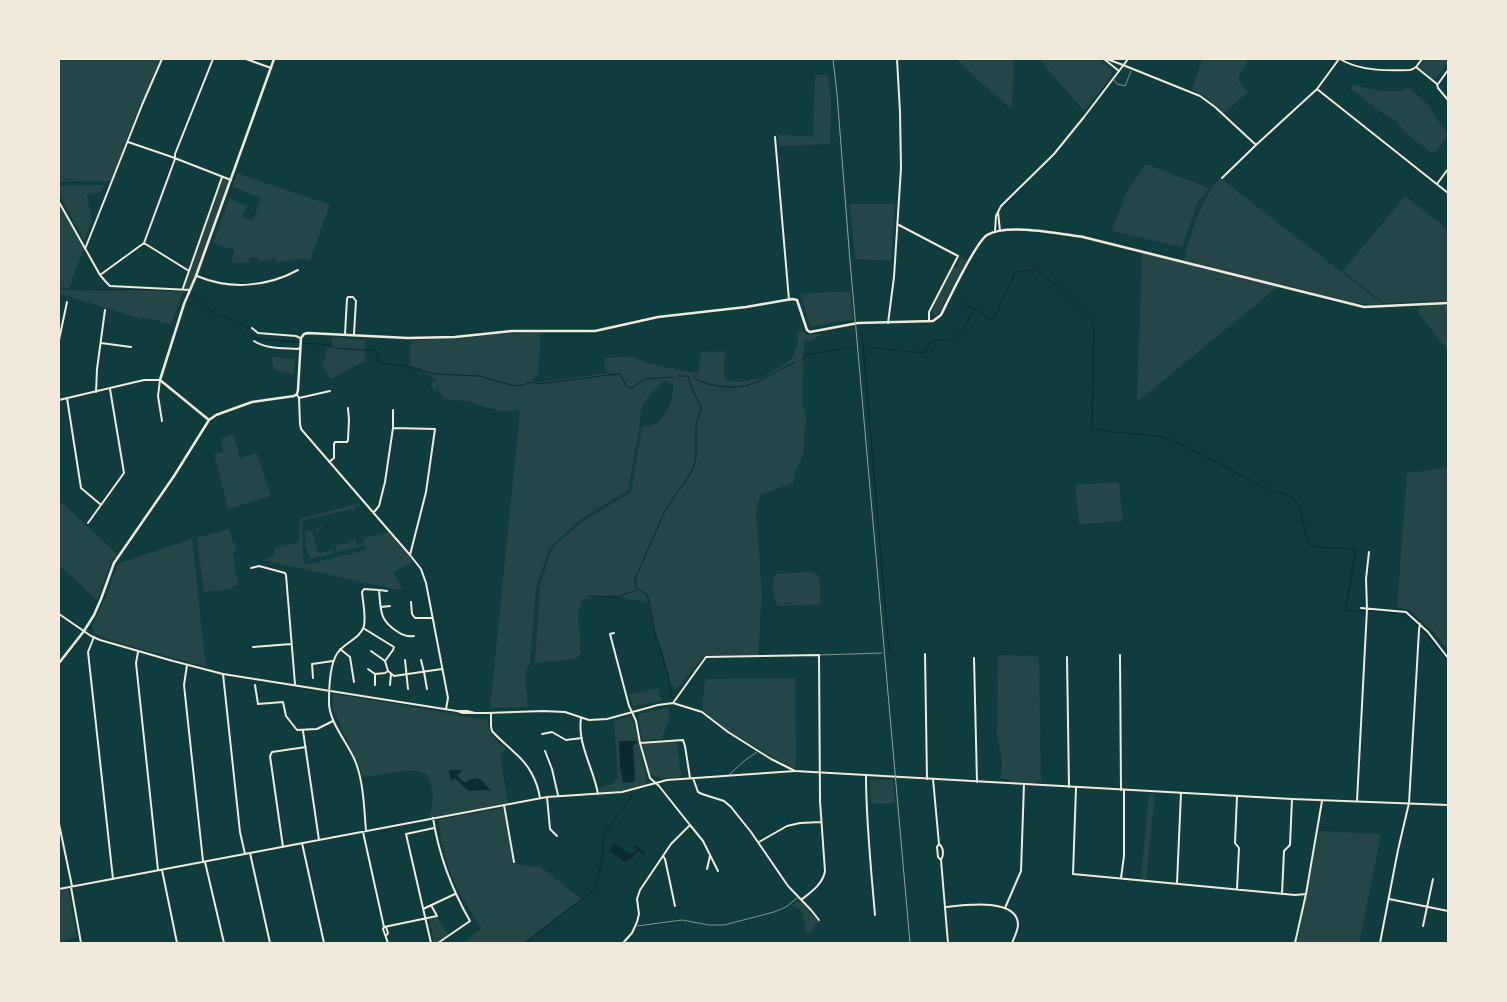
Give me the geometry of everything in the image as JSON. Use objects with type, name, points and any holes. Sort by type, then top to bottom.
[{"type":"main road","points":[[209,420],[160,380],[190,290],[274,59]]},
{"type":"main road","points":[[59,663],[84,631],[101,599],[114,563],[174,476],[209,420],[252,402],[297,394],[300,341],[304,334],[455,338],[512,331],[595,331],[658,317],[789,300],[797,300],[807,330],[810,332],[858,323],[933,321],[941,315],[979,243],[987,235],[995,231],[1044,231],[1083,237],[1364,307],[1448,303]]},
{"type":"street","points":[[85,249],[149,87],[162,59]]},
{"type":"street","points":[[100,275],[144,243],[213,59]]},
{"type":"street","points":[[246,59],[271,68]]},
{"type":"street","points":[[888,323],[894,276],[901,148],[897,59]]},
{"type":"street","points":[[1106,59],[1200,96],[1208,101],[1256,145]]},
{"type":"street","points":[[1106,59],[1119,71]]},
{"type":"street","points":[[995,231],[995,218],[1001,206],[1054,154],[1128,59]]},
{"type":"street","points":[[1222,178],[1317,89],[1340,59],[1350,64],[1384,70],[1413,70],[1422,59]]},
{"type":"street","points":[[1416,66],[1437,84],[1448,100]]},
{"type":"street","points":[[1437,84],[1448,70]]},
{"type":"street","points":[[1317,89],[1448,192]]},
{"type":"street","points":[[775,138],[789,300]]},
{"type":"street","points":[[127,142],[231,180]]},
{"type":"street","points":[[1437,184],[1448,169]]},
{"type":"street","points":[[183,289],[222,177]]},
{"type":"street","points":[[59,202],[100,275],[112,287],[190,290]]},
{"type":"street","points":[[998,212],[1000,231]]},
{"type":"street","points":[[897,224],[958,256],[929,312],[929,321]]},
{"type":"street","points":[[144,243],[190,271]]},
{"type":"street","points":[[196,276],[218,282],[244,285],[273,280],[298,270]]},
{"type":"street","points":[[346,334],[347,299],[348,297],[353,297],[356,301],[354,334]]},
{"type":"street","points":[[59,350],[59,340],[67,302]]},
{"type":"street","points":[[96,392],[105,310]]},
{"type":"street","points":[[252,328],[258,333],[296,336],[300,341]]},
{"type":"street","points":[[254,341],[269,347],[300,348]]},
{"type":"street","points":[[101,343],[131,347]]},
{"type":"street","points":[[59,400],[144,380],[160,380],[158,396],[162,421]]},
{"type":"street","points":[[88,523],[124,473],[110,389]]},
{"type":"street","points":[[299,398],[330,391]]},
{"type":"street","points":[[297,394],[299,398],[301,429],[410,554],[425,578],[448,698],[446,709]]},
{"type":"street","points":[[67,398],[81,488],[100,504]]},
{"type":"street","points":[[329,462],[334,458],[335,442],[346,442],[348,440],[348,408]]},
{"type":"street","points":[[373,512],[379,506],[383,493],[393,428],[393,410]]},
{"type":"street","points":[[393,428],[435,429],[426,492],[410,554]]},
{"type":"street","points":[[1357,801],[1366,579],[1370,552]]},
{"type":"street","points":[[251,568],[259,566],[285,573],[295,684]]},
{"type":"street","points":[[387,591],[364,589],[362,592],[363,628],[360,633],[340,649],[333,662],[329,705],[333,721],[358,770],[361,782],[365,832],[385,927],[383,929],[384,934],[388,943]]},
{"type":"street","points":[[379,590],[382,617],[391,627],[407,637],[414,636]]},
{"type":"street","points":[[411,602],[412,614],[415,618],[432,618]]},
{"type":"street","points":[[380,607],[390,606]]},
{"type":"street","points":[[1362,608],[1406,612],[1428,632],[1448,658]]},
{"type":"street","points":[[59,614],[94,637],[187,665],[224,674],[456,711],[475,713],[565,712],[589,720],[606,719],[658,705],[673,703],[702,712],[728,732],[795,771]]},
{"type":"street","points":[[1380,943],[1409,803],[1420,624]]},
{"type":"street","points":[[363,628],[394,647],[394,650],[385,661]]},
{"type":"street","points":[[614,633],[610,634],[629,706],[636,721],[648,774],[703,841],[718,871]]},
{"type":"street","points":[[94,637],[88,652],[113,879]]},
{"type":"street","points":[[253,647],[292,643]]},
{"type":"street","points":[[340,649],[350,657],[354,682]]},
{"type":"street","points":[[139,651],[136,662],[158,870]]},
{"type":"street","points":[[372,651],[385,661],[388,671],[395,676],[442,669]]},
{"type":"street","points":[[925,654],[927,778]]},
{"type":"street","points":[[673,703],[706,656],[819,655],[820,801],[825,868],[824,876],[819,884],[801,900]]},
{"type":"street","points":[[1120,655],[1124,856],[1121,878]]},
{"type":"street","points":[[1067,657],[1068,787]]},
{"type":"street","points":[[974,658],[978,782]]},
{"type":"street","points":[[404,660],[408,689]]},
{"type":"street","points":[[421,660],[427,689]]},
{"type":"street","points":[[313,678],[312,664],[333,662]]},
{"type":"street","points":[[187,665],[184,685],[204,862],[224,943]]},
{"type":"street","points":[[368,669],[375,674],[388,671]]},
{"type":"street","points":[[224,674],[240,832],[245,854]]},
{"type":"street","points":[[375,674],[375,685]]},
{"type":"street","points":[[390,685],[391,674]]},
{"type":"street","points":[[255,685],[258,704],[283,702],[286,715],[297,730],[319,728],[333,721]]},
{"type":"street","points":[[491,713],[492,731],[528,767],[534,778],[540,798]]},
{"type":"street","points":[[581,718],[582,738],[598,794]]},
{"type":"street","points":[[303,730],[319,840]]},
{"type":"street","points":[[542,734],[552,732],[566,740],[582,738]]},
{"type":"street","points":[[640,743],[683,740],[691,778],[698,792],[724,801],[731,808],[758,842],[788,886],[819,920]]},
{"type":"street","points":[[283,847],[270,756],[272,752],[306,748]]},
{"type":"street","points":[[545,751],[552,769],[558,796]]},
{"type":"street","points":[[59,889],[540,798],[622,792],[661,781],[795,771],[1076,788],[1448,805]]},
{"type":"street","points":[[866,774],[870,859],[876,915]]},
{"type":"street","points":[[933,779],[943,856],[941,860],[948,943]]},
{"type":"street","points":[[1005,908],[1021,871],[1024,784]]},
{"type":"street","points":[[1076,788],[1073,874],[1282,894],[1306,894]]},
{"type":"street","points":[[1177,884],[1181,793]]},
{"type":"street","points":[[1237,796],[1235,843],[1239,848],[1237,889]]},
{"type":"street","points":[[547,797],[550,830],[557,836]]},
{"type":"street","points":[[1282,894],[1284,851],[1290,845],[1292,799]]},
{"type":"street","points":[[1295,943],[1306,894],[1322,800]]},
{"type":"street","points":[[504,805],[514,862]]},
{"type":"street","points":[[433,818],[443,865],[455,894],[470,920],[438,943]]},
{"type":"street","points":[[758,842],[787,826],[800,823],[822,822]]},
{"type":"street","points":[[59,824],[81,943]]},
{"type":"street","points":[[623,943],[632,934],[636,926],[639,914],[638,893],[671,844],[690,825]]},
{"type":"street","points":[[431,943],[406,834],[434,828]]},
{"type":"street","points":[[302,843],[324,943]]},
{"type":"street","points":[[250,853],[270,943]]},
{"type":"street","points":[[663,856],[675,906]]},
{"type":"street","points":[[707,869],[710,856]]},
{"type":"street","points":[[162,870],[178,943]]},
{"type":"street","points":[[1423,926],[1433,879]]},
{"type":"street","points":[[422,909],[455,894]]},
{"type":"street","points":[[1389,899],[1448,911]]},
{"type":"street","points":[[945,907],[987,904],[1005,908],[1016,915],[1018,923],[1012,943]]},
{"type":"street","points":[[385,927],[437,916],[431,905]]},
{"type":"lane","points":[[1113,79],[1117,84],[1125,86],[1132,69]]},
{"type":"lane","points":[[819,655],[882,653]]},
{"type":"lane","points":[[728,776],[758,751]]},
{"type":"lane","points":[[636,926],[682,920],[709,925],[724,925],[774,912],[798,897]]},
{"type":"shaded area","points":[[59,59],[161,59],[142,104],[140,104],[111,181],[59,182]]},
{"type":"shaded area","points":[[956,59],[1014,59],[1012,109],[987,88]]},
{"type":"shaded area","points":[[1039,59],[1098,59],[1111,69],[1112,75],[1084,111]]},
{"type":"shaded area","points":[[1202,59],[1248,59],[1238,80],[1248,92],[1224,113],[1203,95],[1192,90]]},
{"type":"shaded area","points":[[1423,59],[1444,59],[1448,62],[1435,80],[1418,66]]},
{"type":"shaded area","points":[[815,74],[828,75],[831,101],[830,144],[779,146],[778,134],[813,137]]},
{"type":"shaded area","points":[[1356,85],[1388,91],[1399,91],[1409,88],[1427,104],[1447,134],[1446,138],[1435,152],[1431,153],[1404,131],[1395,120],[1351,89],[1351,86]]},
{"type":"shaded area","points":[[1146,164],[1209,188],[1198,202],[1182,247],[1112,231],[1127,192]]},
{"type":"shaded area","points":[[237,173],[330,205],[310,260],[299,258],[277,263],[275,258],[258,262],[258,257],[250,257],[249,262],[231,263],[235,250],[213,243],[229,199],[247,206],[242,217],[253,221],[261,198],[233,187]]},
{"type":"shaded area","points":[[222,177],[231,180],[190,290],[183,289]]},
{"type":"shaded area","points":[[1220,178],[1384,305],[1332,298],[1281,284],[1137,402],[1142,253],[1185,264],[1186,260],[1184,260],[1190,238],[1202,207]]},
{"type":"shaded area","points":[[104,185],[101,192],[87,195],[92,221],[84,240],[59,194],[59,186]]},
{"type":"shaded area","points":[[1405,196],[1448,230],[1448,301],[1384,303],[1343,271]]},
{"type":"shaded area","points":[[850,204],[895,204],[891,261],[855,259]]},
{"type":"shaded area","points":[[59,205],[84,248],[69,288],[118,288],[183,292],[171,324],[142,317],[141,319],[59,293]]},
{"type":"shaded area","points":[[960,257],[967,260],[937,316],[932,313],[932,310],[954,267],[956,268],[959,264],[957,262]]},
{"type":"shaded area","points":[[850,291],[853,319],[810,327],[801,294]]},
{"type":"shaded area","points":[[1448,304],[1448,351],[1417,311],[1420,307]]},
{"type":"shaded area","points":[[801,328],[806,335],[823,334],[811,341],[804,341],[802,402],[806,416],[803,454],[793,483],[761,494],[756,510],[762,594],[758,655],[704,656],[676,689],[671,685],[653,626],[649,603],[611,595],[582,599],[578,615],[581,653],[576,659],[535,663],[540,587],[551,588],[540,586],[554,546],[582,522],[631,492],[642,427],[658,422],[671,403],[673,384],[664,381],[644,403],[641,411],[628,490],[581,519],[549,548],[536,588],[530,664],[526,673],[528,707],[490,708],[520,410],[500,411],[468,401],[444,399],[439,391],[438,383],[437,389],[434,390],[431,386],[432,382],[438,382],[420,368],[410,366],[410,345],[415,340],[541,333],[538,374],[532,380],[539,382],[608,373],[604,362],[605,358],[632,357],[647,363],[698,374],[701,352],[725,351],[724,371],[726,380],[739,382],[762,378],[792,359],[798,344],[797,332]]},
{"type":"shaded area","points":[[332,337],[365,340],[365,361],[330,379],[323,366],[322,359],[326,359],[326,348],[332,348]]},
{"type":"shaded area","points":[[271,357],[295,359],[294,374],[275,369]]},
{"type":"shaded area","points":[[233,433],[240,458],[257,453],[271,496],[228,509],[214,454],[223,452],[221,439]]},
{"type":"shaded area","points":[[1448,468],[1448,650],[1431,629],[1409,610],[1397,607],[1407,473]]},
{"type":"shaded area","points":[[1119,482],[1123,521],[1079,524],[1075,485]]},
{"type":"shaded area","points":[[62,503],[117,554],[109,567],[97,600],[59,565],[59,506]]},
{"type":"shaded area","points":[[360,503],[361,505],[354,507],[355,511],[351,509],[304,520],[302,523],[305,565],[366,550],[365,545],[337,552],[335,545],[350,543],[350,541],[355,539],[357,545],[364,543],[364,538],[388,532],[412,560],[412,563],[393,572],[403,591],[262,560],[273,557],[275,548],[299,542],[300,519]]},
{"type":"shaded area","points":[[319,525],[321,525],[322,529],[312,531],[318,553],[333,550],[333,544],[334,553],[310,559],[305,545],[305,532],[319,528]]},
{"type":"shaded area","points":[[229,529],[233,543],[235,543],[236,552],[233,552],[238,584],[230,589],[204,592],[197,538]]},
{"type":"shaded area","points":[[192,539],[206,667],[116,642],[95,634],[92,626],[118,564]]},
{"type":"shaded area","points":[[812,572],[819,576],[821,603],[817,605],[777,605],[773,590],[773,581],[776,574]]},
{"type":"shaded area","points":[[998,655],[1039,656],[1041,782],[1009,782],[1009,779],[1002,779],[1001,781],[1002,760],[997,735]]},
{"type":"shaded area","points":[[795,678],[795,768],[728,731],[702,708],[705,679]]},
{"type":"shaded area","points":[[658,688],[661,701],[632,705],[629,695]]},
{"type":"shaded area","points":[[333,695],[488,720],[491,734],[506,749],[500,755],[508,803],[427,818],[433,803],[428,776],[414,770],[363,777],[333,709]]},
{"type":"shaded area","points":[[669,707],[669,719],[662,739],[642,740],[639,714]]},
{"type":"shaded area","points":[[628,717],[632,718],[634,722],[647,780],[645,785],[620,791],[601,792],[598,788],[613,784],[618,777],[614,721]]},
{"type":"shaded area","points":[[619,741],[636,741],[637,743],[633,745],[634,782],[623,783]]},
{"type":"shaded area","points":[[677,741],[681,777],[660,778],[652,775],[649,772],[642,743]]},
{"type":"shaded area","points":[[462,770],[457,776],[465,783],[475,778],[481,780],[492,791],[468,791],[455,778],[451,781],[449,771]]},
{"type":"shaded area","points":[[870,780],[893,780],[895,803],[871,804]]},
{"type":"shaded area","points":[[1149,794],[1155,794],[1146,879],[1141,878]]},
{"type":"shaded area","points":[[503,808],[513,864],[541,867],[581,899],[523,943],[462,943],[482,929],[459,892],[451,875],[443,848],[438,820]]},
{"type":"shaded area","points":[[1319,831],[1381,834],[1359,943],[1297,943]]},
{"type":"shaded area","points":[[614,843],[629,854],[637,851],[634,847],[637,845],[646,853],[643,855],[639,851],[626,863],[608,851]]},
{"type":"shaded area","points":[[68,889],[77,937],[59,942],[59,891]]},
{"type":"shaded area","points":[[797,901],[804,905],[821,922],[816,924],[810,933],[805,932],[802,912],[796,907],[791,906]]},
{"type":"shaded area","points":[[437,917],[448,935],[435,943],[431,941],[434,940],[433,935],[430,934],[433,934],[431,927],[429,927],[431,925],[430,921],[427,920]]},
{"type":"waterway","points":[[947,340],[954,338],[962,332],[975,309],[990,319],[994,318],[1015,272],[1033,270],[1042,274],[1094,324],[1092,428],[1112,432],[1158,436],[1172,440],[1262,486],[1292,497],[1300,508],[1308,543],[1321,547],[1356,549],[1345,611],[1366,611]]},
{"type":"waterway","points":[[59,286],[63,289],[175,290]]},
{"type":"waterway","points":[[192,295],[201,300],[214,313],[244,325],[252,335],[259,339],[297,342]]},
{"type":"waterway","points":[[963,303],[975,309]]},
{"type":"waterway","points":[[862,332],[889,651]]},
{"type":"waterway","points":[[868,347],[923,353],[932,341],[938,340]]},
{"type":"waterway","points":[[303,343],[377,351],[380,363],[409,367],[435,374],[479,376],[519,386],[533,382],[538,384],[620,374],[628,388],[632,388],[645,379],[673,377]]},
{"type":"waterway","points":[[802,361],[805,355],[853,347]]},
{"type":"waterway","points":[[692,375],[698,380],[723,387],[746,386],[764,379],[795,362]]},
{"type":"waterway","points":[[671,699],[668,674],[655,633],[650,604],[647,594],[638,589],[635,579],[664,513],[694,466],[696,426],[701,407],[688,376],[679,376]]},
{"type":"waterway","points":[[588,596],[616,597],[637,590]]},
{"type":"waterway","points":[[1369,611],[1401,615],[1418,626]]},
{"type":"waterway","points":[[1421,628],[1448,661]]},
{"type":"waterway","points":[[525,943],[591,892],[596,886],[603,853],[603,835],[631,798],[631,795]]},
{"type":"railway","points":[[833,59],[910,943]]}]
